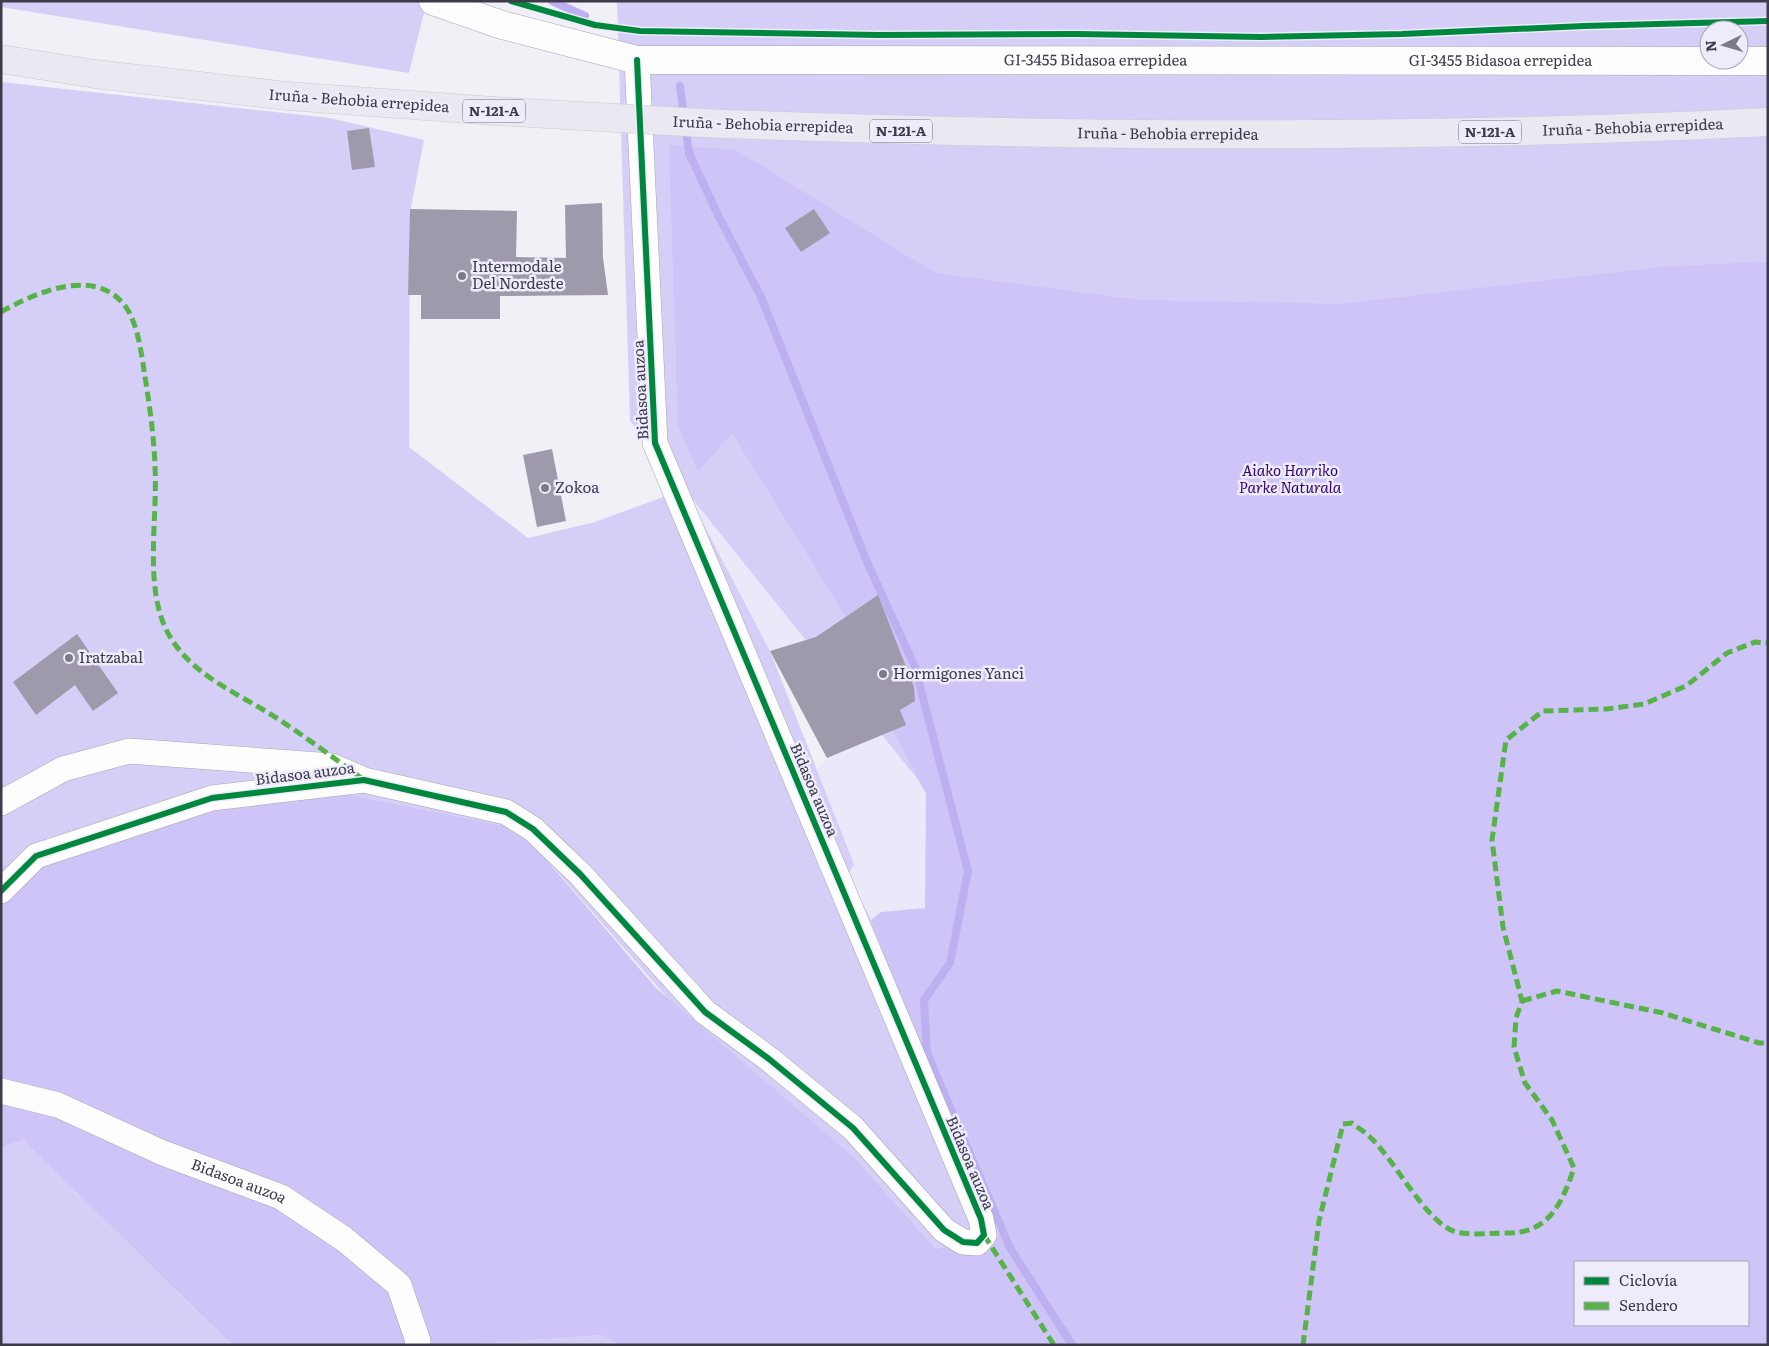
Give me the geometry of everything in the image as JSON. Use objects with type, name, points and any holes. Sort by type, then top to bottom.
[{"type":"highway","name":"Iruña - Behobia errepidea","points":[[1,60],[95,74],[287,96],[494,111],[702,123],[907,131],[1221,135],[1402,134],[1649,128],[1768,122]]},
{"type":"street","name":"GI-3455 Bidasoa errepidea","points":[[433,1],[502,25],[637,60],[1768,61]]},
{"type":"street","name":"Bidasoa auzoa","points":[[1,803],[63,769],[129,751],[332,766],[364,780],[506,812],[534,829],[580,874],[705,1012],[769,1059],[853,1128],[944,1230],[963,1242],[976,1243],[984,1235],[981,1219],[655,443],[637,60]]},
{"type":"street","name":"Bidasoa auzoa","points":[[1,891],[36,856],[212,798],[364,780]]},
{"type":"street","name":"Bidasoa auzoa","points":[[1,1090],[58,1105],[163,1153],[281,1196],[344,1239],[399,1285],[418,1341],[417,1345]]},
{"type":"shaded area","points":[[685,489],[893,730],[926,794],[925,908],[881,912],[871,920],[848,876],[854,864],[817,769],[827,758]]},
{"type":"green space","points":[[1,1],[427,1],[409,73],[1,7]]},
{"type":"green space","name":"Aiako Harriko Parke Naturala","points":[[617,1],[1768,1],[1768,1345],[1045,1345],[932,797],[686,491],[770,651],[854,864],[848,876],[871,920],[896,993],[1000,1234],[936,1249],[854,1157],[669,1000],[520,829],[71,833],[1,867],[1,82],[330,118],[424,140],[410,212],[409,447],[528,538],[595,522],[685,489],[630,421]]},
{"type":"green space","name":"Aiako Harriko Parke Naturala","points":[[669,145],[736,150],[935,273],[1138,300],[1341,304],[1671,266],[1768,262],[1768,1345],[619,1345],[601,1335],[467,1345],[232,1345],[23,1140],[1,1148],[1,867],[71,833],[338,793],[520,829],[656,988],[854,1157],[936,1249],[1000,1234],[896,993],[871,920],[881,912],[925,908],[926,794],[893,730],[906,725],[900,710],[915,701],[914,687],[878,595],[846,617],[732,433],[698,472],[678,425]]},
{"type":"green space","points":[[23,1140],[232,1345],[1,1345],[1,1148]]},
{"type":"green space","points":[[601,1335],[619,1345],[467,1345]]},
{"type":"building","points":[[369,128],[375,167],[352,170],[347,131]]},
{"type":"building","name":"Intermodale Del Nordeste","points":[[602,203],[603,258],[608,295],[500,296],[500,319],[421,319],[421,295],[408,295],[410,209],[517,211],[516,257],[566,258],[565,205]]},
{"type":"building","points":[[814,209],[830,233],[801,252],[785,228]]},
{"type":"building","name":"Zokoa","points":[[552,449],[566,521],[537,527],[523,455]]},
{"type":"building","name":"Hormigones Yanci","points":[[878,595],[914,687],[915,701],[900,710],[906,725],[827,758],[770,651],[816,637]]},
{"type":"building","name":"Iratzabal","points":[[77,634],[118,693],[93,711],[75,685],[36,715],[13,682]]},
{"type":"waterway","points":[[552,1],[585,16]]},
{"type":"waterway","points":[[680,86],[689,153],[719,217],[761,297],[867,562],[915,667],[968,871],[950,963],[924,1000],[927,1053],[1010,1248],[1072,1345]]},
{"type":"marked path","points":[[1,312],[50,290],[86,285],[102,289],[117,297],[129,312],[135,326],[140,348],[151,418],[155,487],[154,576],[156,597],[161,617],[169,635],[189,661],[215,681],[272,715],[364,780]]},
{"type":"marked path","points":[[1303,1345],[1319,1221],[1343,1124],[1352,1123],[1370,1137],[1420,1202],[1442,1224],[1458,1233],[1506,1233],[1521,1232],[1533,1228],[1552,1214],[1559,1204],[1574,1168],[1552,1120],[1525,1083],[1514,1047],[1516,1018],[1522,1001],[1503,927],[1492,840],[1506,740],[1543,711],[1607,709],[1644,704],[1686,686],[1727,653],[1755,642],[1768,643]]},
{"type":"marked path","points":[[1522,1001],[1557,991],[1663,1013],[1759,1043],[1768,1043]]},
{"type":"marked path","points":[[984,1235],[1054,1345]]},
{"type":"cycle path","points":[[511,1],[595,25],[640,31],[878,35],[1076,34],[1262,37],[1768,21]]},
{"type":"cycle path","points":[[1,891],[36,856],[212,798],[364,780],[506,812],[533,829],[580,874],[705,1012],[769,1059],[853,1128],[944,1230],[963,1242],[977,1243],[984,1235],[981,1219],[655,443],[637,60]]},
{"type":"place","name":"Intermodale Del Nordeste","points":[[462,276]]},
{"type":"place","name":"Zokoa","points":[[545,488]]},
{"type":"place","name":"Iratzabal","points":[[69,658]]},
{"type":"place","name":"Hormigones Yanci","points":[[883,674]]}]
